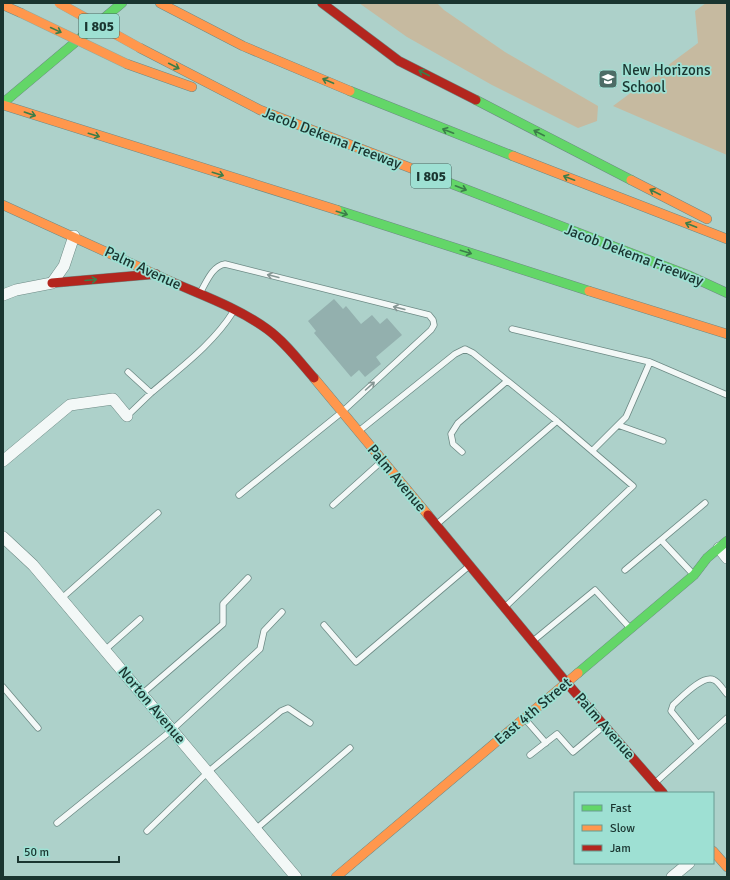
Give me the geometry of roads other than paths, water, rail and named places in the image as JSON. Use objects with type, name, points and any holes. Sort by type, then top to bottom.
[{"type":"main road","name":"Jacob Dekema Freeway","points":[[59,3],[140,48],[260,110],[682,274],[727,293]]},
{"type":"main road","points":[[3,104],[122,3]]},
{"type":"main road","points":[[160,3],[243,46],[398,111],[727,239]]},
{"type":"main road","points":[[167,3],[179,12]]},
{"type":"main road","points":[[322,3],[399,61],[720,226]]},
{"type":"main road","points":[[3,5],[127,64],[260,110]]},
{"type":"main road","points":[[3,104],[57,123],[727,334]]},
{"type":"main road","name":"Palm Avenue","points":[[3,205],[200,293],[235,310],[267,329],[283,344],[342,412],[566,682],[662,792]]},
{"type":"main road","points":[[52,284],[156,274]]},
{"type":"main road","name":"East 4th Street","points":[[336,877],[694,575],[708,558],[723,545]]},
{"type":"main road","points":[[714,852],[726,864]]},
{"type":"street","points":[[3,296],[16,290],[52,284],[64,266],[74,236]]},
{"type":"street","points":[[3,462],[70,405],[113,399],[127,416]]},
{"type":"street","name":"Norton Avenue","points":[[5,541],[33,564],[296,877]]},
{"type":"street","points":[[723,545],[727,558]]},
{"type":"street","points":[[672,877],[688,864]]},
{"type":"lane","points":[[200,293],[214,269],[225,264],[429,315],[433,320],[434,325],[431,330],[342,412],[239,495]]},
{"type":"lane","points":[[127,416],[213,339],[235,310]]},
{"type":"lane","points":[[512,329],[650,362],[727,395]]},
{"type":"lane","points":[[358,432],[455,354],[464,349],[473,353],[633,486],[504,608]]},
{"type":"lane","points":[[592,451],[626,417],[650,362]]},
{"type":"lane","points":[[128,372],[151,393]]},
{"type":"lane","points":[[462,452],[453,444],[450,434],[458,422],[507,381]]},
{"type":"lane","points":[[436,525],[557,422]]},
{"type":"lane","points":[[618,425],[663,441]]},
{"type":"lane","points":[[333,505],[382,461]]},
{"type":"lane","points":[[626,570],[705,503]]},
{"type":"lane","points":[[62,598],[158,513]]},
{"type":"lane","points":[[662,541],[694,575]]},
{"type":"lane","points":[[324,625],[356,662],[470,566]]},
{"type":"lane","points":[[142,694],[223,624],[223,604],[248,578]]},
{"type":"lane","points":[[532,641],[595,590],[631,628]]},
{"type":"lane","points":[[57,823],[172,730],[260,649],[264,631],[282,612]]},
{"type":"lane","points":[[105,650],[140,619]]},
{"type":"lane","points":[[698,744],[671,711],[672,705],[700,682],[708,679],[714,680],[727,694]]},
{"type":"lane","points":[[3,687],[38,728]]},
{"type":"lane","points":[[147,831],[208,772],[281,711],[288,708],[310,723]]},
{"type":"lane","points":[[524,718],[546,743]]},
{"type":"lane","points":[[654,783],[727,718]]},
{"type":"lane","points":[[530,756],[557,734],[573,752],[604,726]]},
{"type":"lane","points":[[256,829],[350,748]]},
{"type":"place","name":"New Horizons School","points":[[608,79]]}]
